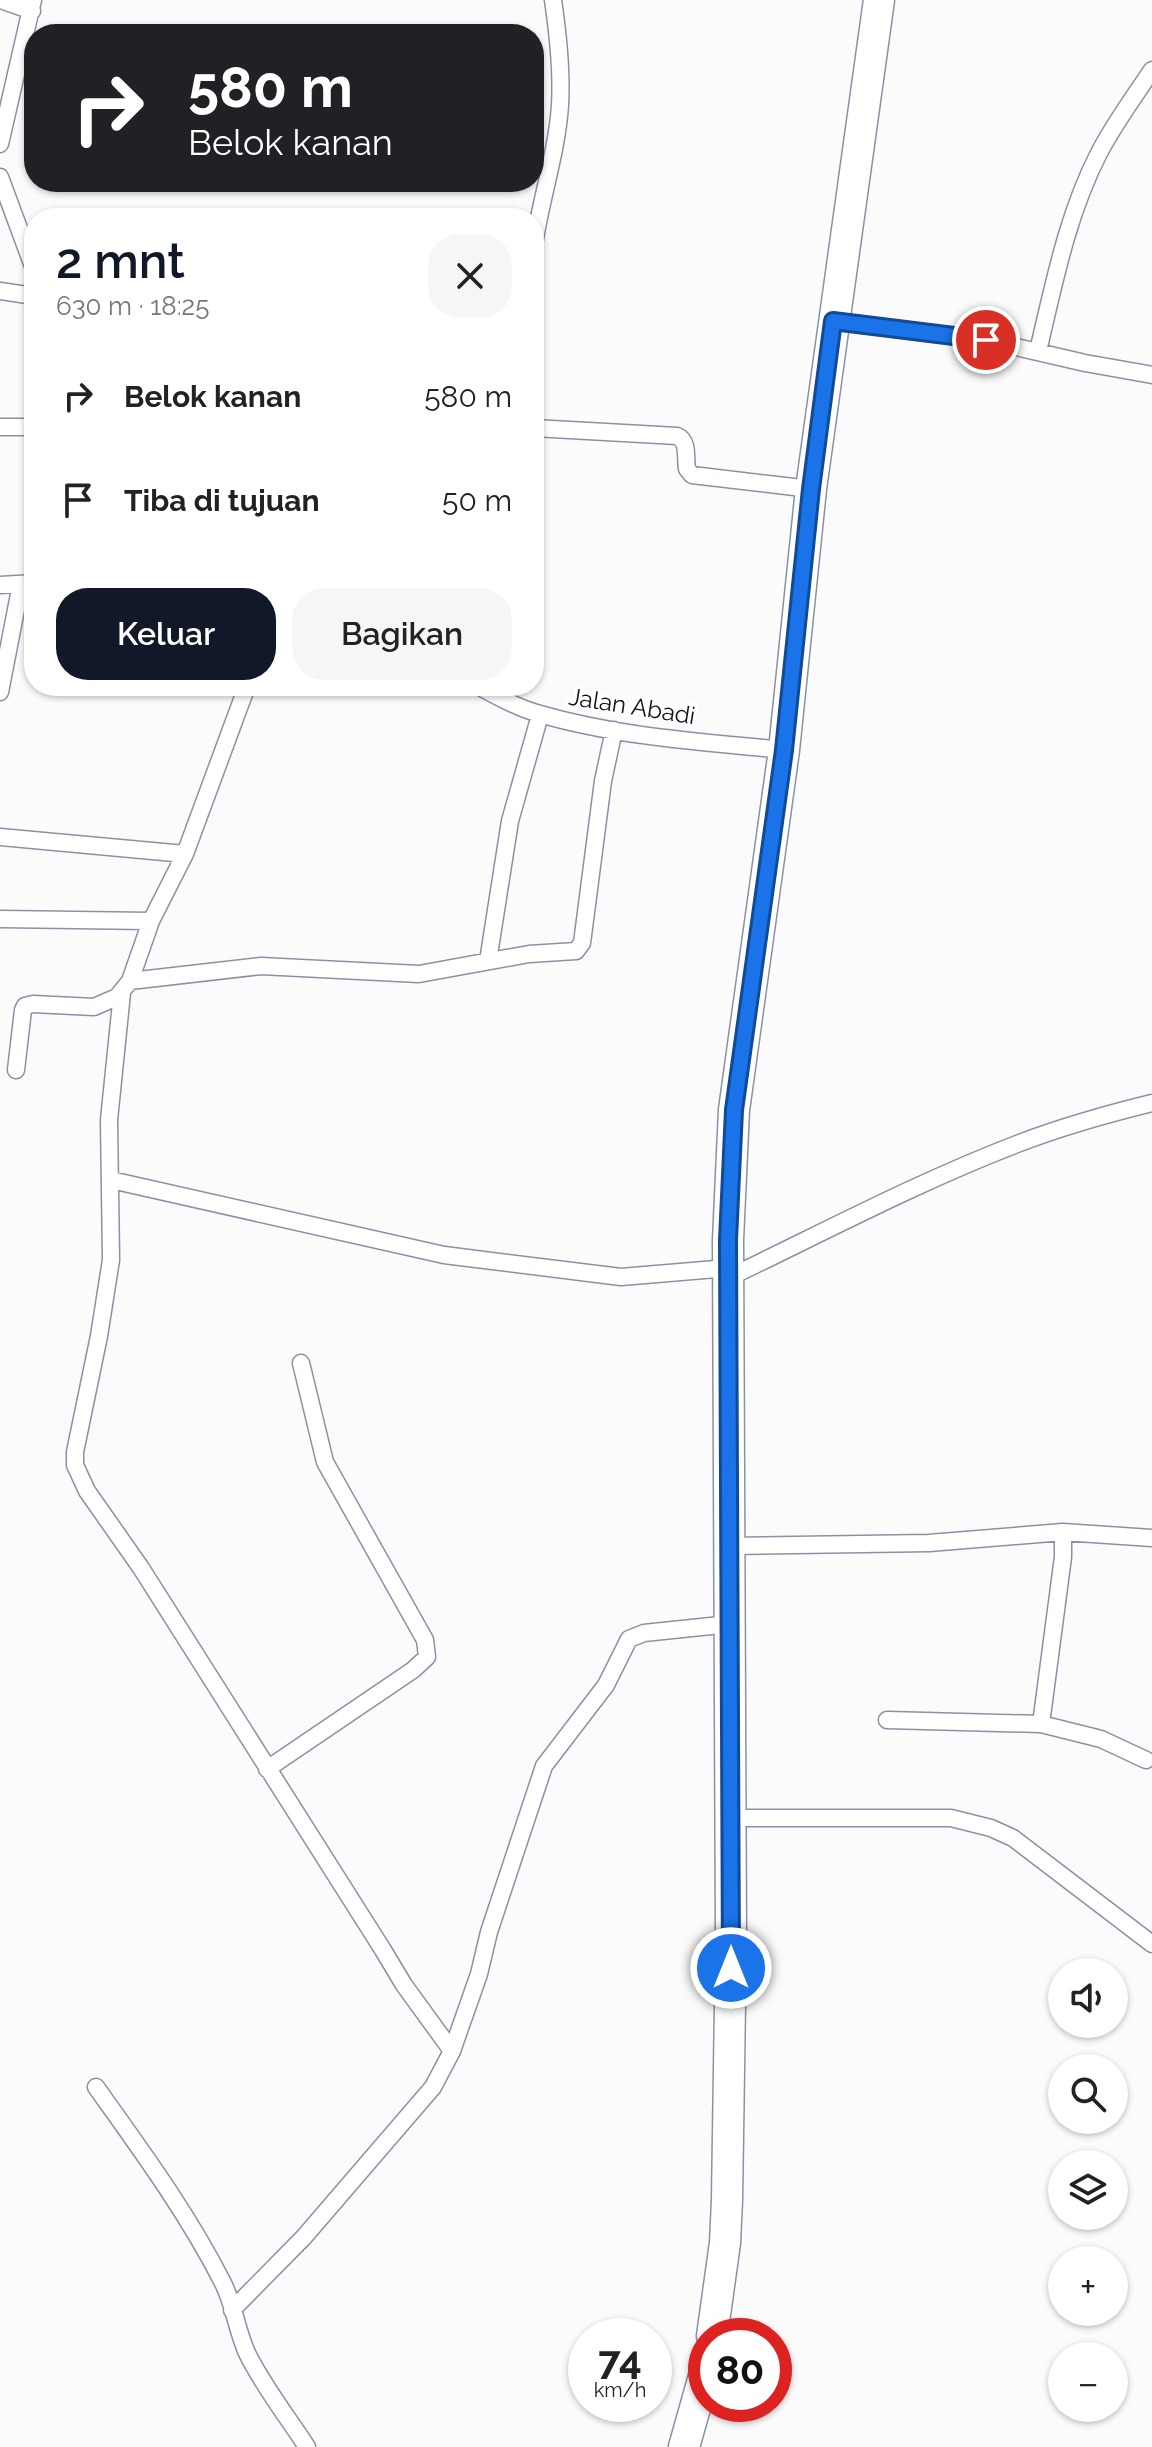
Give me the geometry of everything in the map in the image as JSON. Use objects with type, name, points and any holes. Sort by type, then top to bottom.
[{"type":"highway","points":[[715,2318],[725,2243],[727,2200],[731,1939],[728,1273],[734,1110],[784,750],[811,489],[879,0]]},
{"type":"highway","points":[[684,2447],[691,2422]]},
{"type":"street","points":[[1,0],[32,5]]},
{"type":"street","points":[[544,189],[554,150],[560,105],[553,0]]},
{"type":"street","points":[[0,144],[4,100],[24,32]]},
{"type":"street","points":[[1038,351],[1069,224],[1080,193],[1100,151],[1152,70]]},
{"type":"street","points":[[0,177],[24,242]]},
{"type":"street","points":[[0,291],[24,295]]},
{"type":"street","points":[[833,321],[954,335],[1152,375]]},
{"type":"street","points":[[0,427],[24,427]]},
{"type":"street","points":[[544,429],[677,436],[685,443],[687,469],[692,475],[811,489]]},
{"type":"street","points":[[0,585],[24,583]]},
{"type":"street","points":[[0,692],[24,599]]},
{"type":"street","points":[[243,696],[185,854],[151,921],[126,987],[109,1120],[111,1260],[75,1465],[87,1491],[141,1568],[404,1985],[452,2051]]},
{"type":"street","name":"Jalan Abadi","points":[[498,696],[540,715],[614,730],[784,750]]},
{"type":"street","points":[[488,961],[510,821],[540,715]]},
{"type":"street","points":[[16,1070],[23,1010],[25,1006],[33,1004],[94,1007],[110,1002],[126,987],[261,966],[419,974],[535,953],[572,952],[580,947],[603,781],[614,730]]},
{"type":"street","points":[[0,837],[185,854]]},
{"type":"street","points":[[0,919],[151,921]]},
{"type":"street","points":[[111,1180],[444,1255],[621,1277],[728,1273],[1018,1143],[1152,1103]]},
{"type":"street","points":[[267,1769],[413,1670],[427,1657],[425,1640],[325,1462],[301,1363]]},
{"type":"street","points":[[728,1546],[929,1543],[1063,1532],[1152,1538]]},
{"type":"street","points":[[1041,1724],[1063,1557],[1063,1532]]},
{"type":"street","points":[[232,2310],[304,2237],[433,2087],[452,2051],[479,1974],[489,1932],[547,1759],[606,1685],[629,1639],[644,1633],[730,1624]]},
{"type":"street","points":[[887,1720],[1041,1724],[1101,1739],[1146,1760]]},
{"type":"street","points":[[730,1818],[951,1818],[991,1828],[1013,1838],[1152,1944]]},
{"type":"street","points":[[96,2087],[159,2175],[223,2283],[251,2362],[307,2447]]},
{"type":"route","points":[[731,1968],[728,1240],[734,1110],[784,750],[811,489],[833,321],[986,340]]}]
